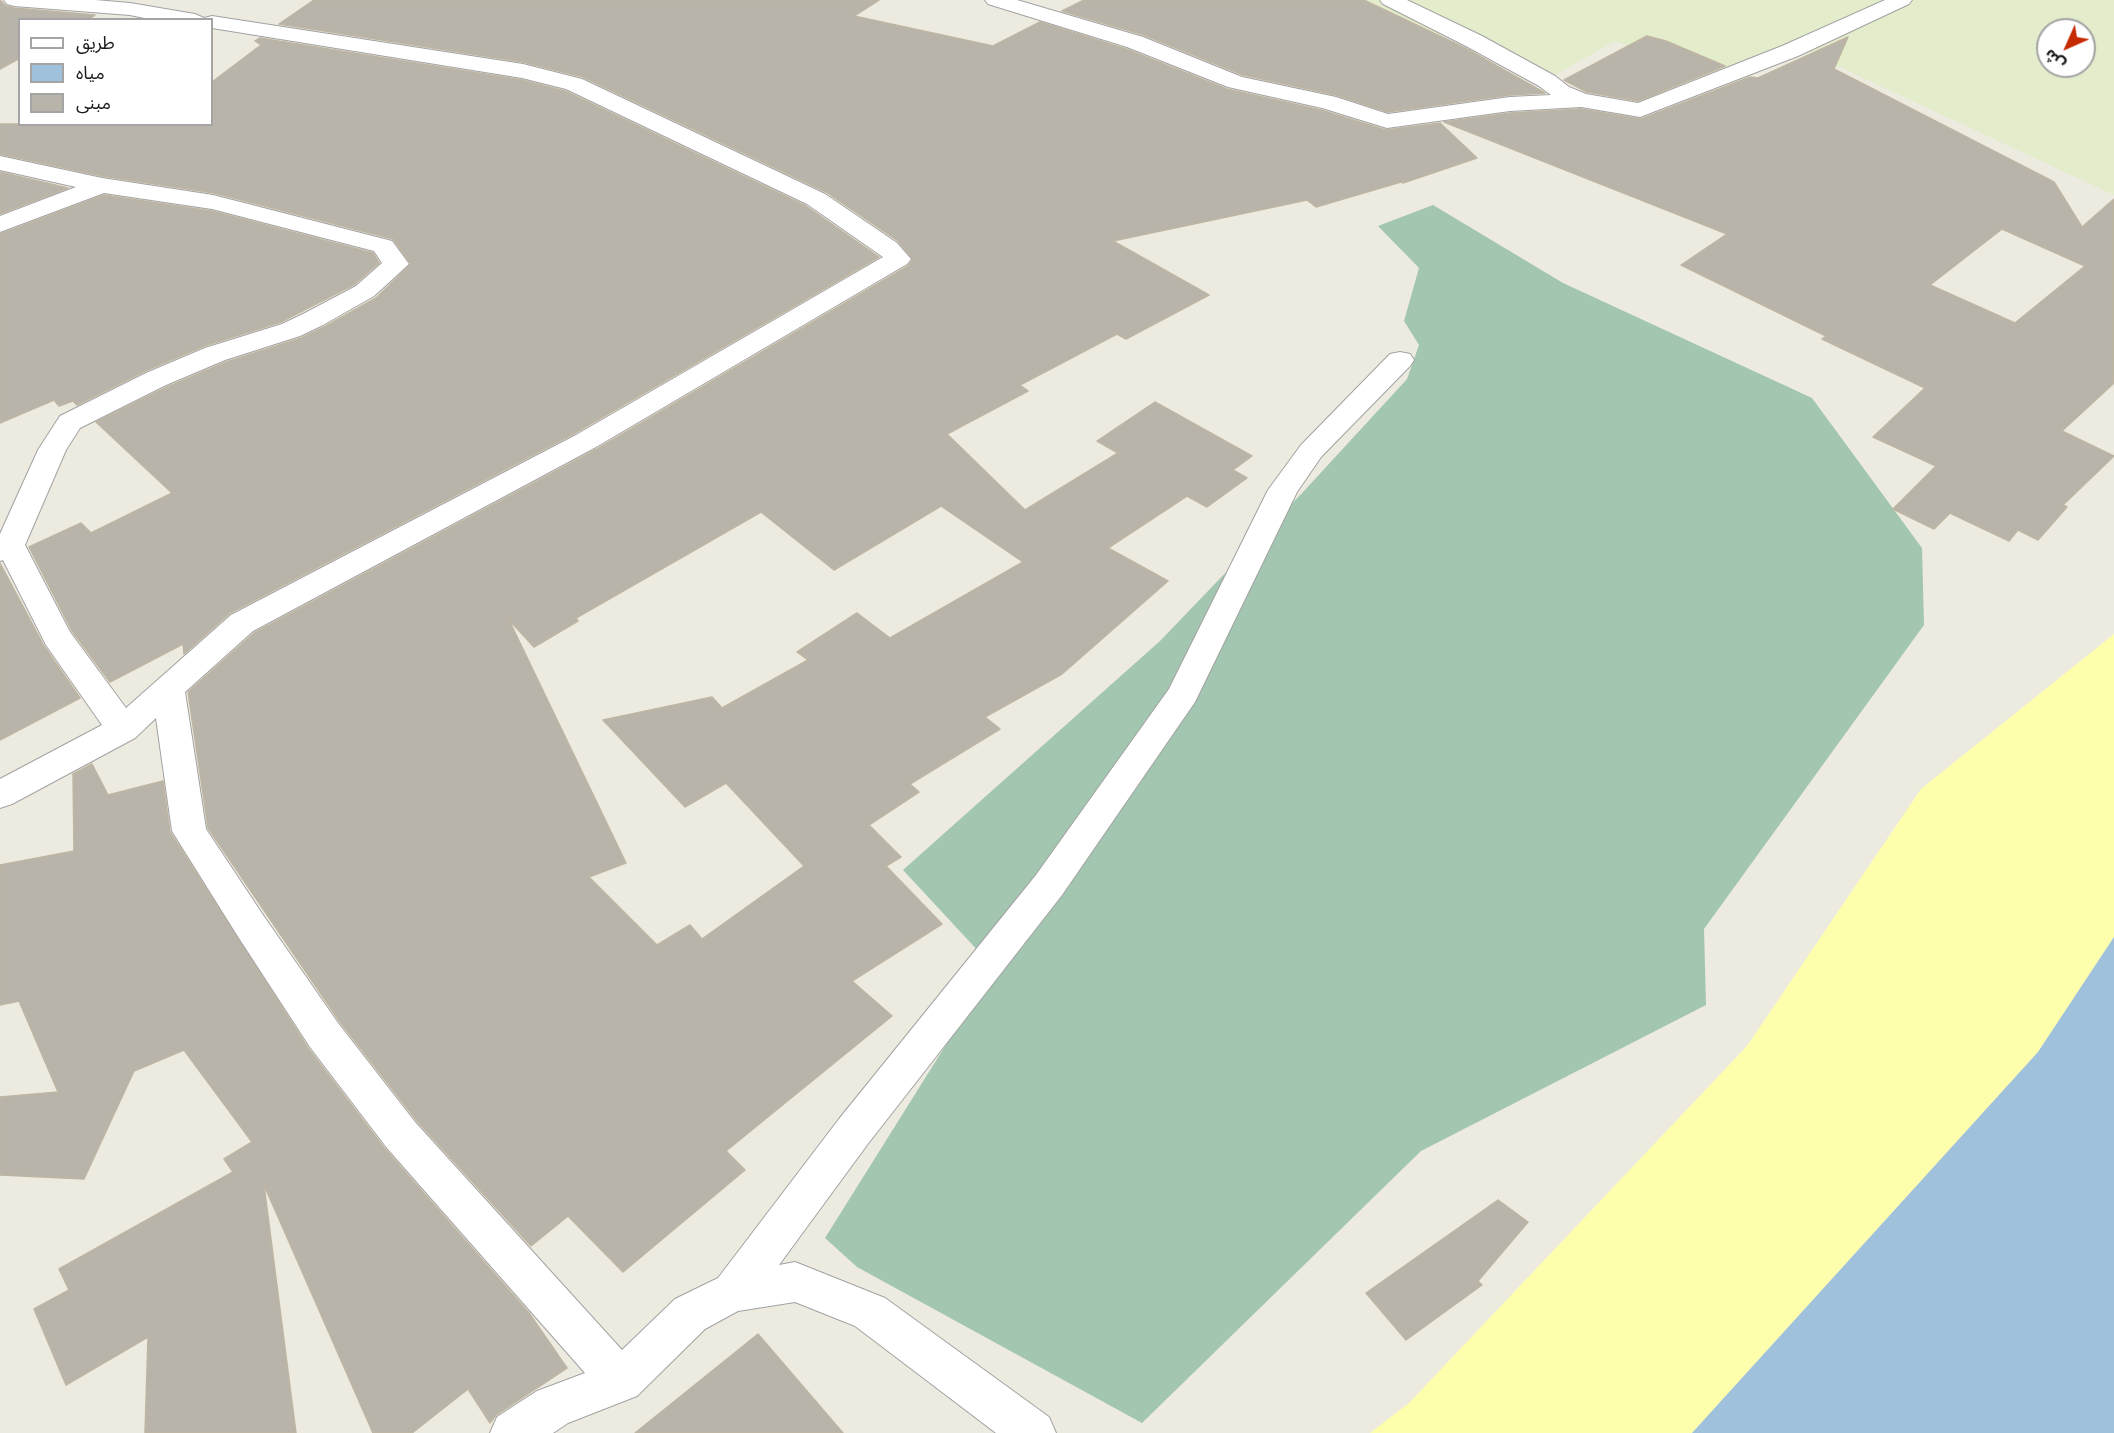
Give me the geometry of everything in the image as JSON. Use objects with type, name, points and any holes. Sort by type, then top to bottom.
[{"type":"street","points":[[15,0],[130,9],[183,18]]},
{"type":"street","points":[[995,0],[1135,42],[1236,82],[1328,102],[1387,121],[1509,104],[1581,100]]},
{"type":"street","points":[[1390,0],[1474,41],[1547,81],[1561,92],[1581,100],[1640,110],[1790,51],[1902,0]]},
{"type":"street","points":[[0,795],[123,729],[242,623],[586,441],[898,259],[888,248],[816,199],[574,84],[523,71],[213,22]]},
{"type":"street","points":[[0,163],[102,185],[213,202],[383,246],[396,264],[365,291],[314,319],[291,330],[215,354],[156,379],[70,422],[52,450],[5,548],[57,637],[123,729]]},
{"type":"street","points":[[0,225],[102,185]]},
{"type":"street","points":[[733,1292],[854,1131],[1049,885],[1183,694],[1283,490],[1311,451],[1400,360]]},
{"type":"street","points":[[168,688],[189,831],[250,925],[324,1035],[401,1135],[621,1381]]},
{"type":"street","points":[[513,1433],[553,1407],[621,1381],[690,1314],[733,1292],[795,1282],[870,1312],[1033,1433]]},
{"type":"shaded area","points":[[1081,0],[2114,0],[2114,195],[1795,46],[1708,80],[1615,41],[1553,76],[1358,6],[1223,54]]},
{"type":"shaded area","points":[[1433,205],[1563,283],[1812,398],[1922,548],[1924,625],[1704,929],[1706,1005],[1421,1151],[1142,1423],[857,1267],[825,1238],[994,968],[903,870],[1160,641],[1304,491],[1407,379],[1419,345],[1404,321],[1419,268],[1378,226]]},
{"type":"sand","points":[[2114,634],[2114,937],[2038,1052],[1692,1433],[1370,1433],[1409,1403],[1747,1046],[1921,789]]},
{"type":"water","points":[[2114,937],[2114,1433],[1692,1433],[2038,1052]]},
{"type":"building","points":[[0,0],[6,6],[14,8],[95,15],[90,18],[18,18],[18,59],[0,69]]},
{"type":"building","points":[[314,0],[879,0],[854,16],[993,46],[1040,22],[1126,49],[1227,89],[1321,110],[1386,130],[1440,123],[1477,158],[1403,183],[1316,207],[1307,200],[1113,241],[1209,295],[1126,339],[1117,334],[1020,385],[1028,391],[947,434],[1025,510],[1118,453],[1097,441],[1155,402],[1252,456],[1233,470],[1247,478],[1207,507],[1187,496],[1108,548],[1168,581],[1062,674],[985,717],[1000,729],[910,784],[919,792],[869,825],[901,857],[886,866],[942,924],[852,981],[892,1016],[726,1151],[745,1170],[623,1272],[568,1216],[531,1246],[417,1121],[340,1022],[208,828],[188,692],[254,633],[597,449],[908,266],[913,259],[898,241],[826,192],[583,77],[523,62],[279,24]],"holes":[[[941,506],[1023,562],[890,638],[857,613],[797,652],[808,660],[722,708],[712,697],[603,720],[685,807],[726,783],[804,866],[702,939],[690,925],[657,945],[589,877],[626,863],[509,620],[534,647],[578,621],[576,618],[761,512],[834,570]]]},
{"type":"building","points":[[1084,0],[1364,0],[1465,48],[1545,93],[1510,95],[1388,112],[1336,95],[1243,75],[1144,35],[1062,11]]},
{"type":"building","points":[[1647,36],[1666,41],[1725,66],[1638,101],[1587,92],[1564,80]]},
{"type":"building","points":[[1848,37],[1834,69],[2054,182],[2082,227],[2114,199],[2114,383],[2062,431],[2114,456],[2063,505],[2067,507],[2038,540],[2018,530],[2009,541],[1950,513],[1934,529],[1893,509],[1936,466],[1873,437],[1925,388],[1822,339],[1826,336],[1681,265],[1727,234],[1444,122],[1510,113],[1581,109],[1641,119],[1750,77],[1758,78]],"holes":[[[2002,229],[2085,266],[2015,323],[1930,285]]]},
{"type":"building","points":[[260,38],[522,80],[565,91],[806,206],[879,257],[575,433],[230,613],[184,654],[183,644],[110,682],[72,631],[29,547],[81,523],[91,533],[172,493],[96,422],[167,387],[226,362],[301,338],[324,327],[376,298],[411,264],[393,239],[214,193],[102,176],[0,154],[0,124],[18,124],[18,126],[213,126],[213,81],[261,45],[255,41]]},
{"type":"building","points":[[0,172],[68,188],[0,214]]},
{"type":"building","points":[[104,195],[212,211],[373,253],[379,263],[355,284],[281,322],[204,346],[145,371],[77,405],[73,401],[59,406],[54,400],[0,423],[0,234]]},
{"type":"building","points":[[0,563],[44,646],[80,698],[0,740]]},
{"type":"building","points":[[92,764],[108,795],[163,781],[170,832],[308,1048],[385,1149],[529,1313],[567,1368],[496,1415],[490,1423],[468,1389],[412,1433],[373,1433],[264,1185],[296,1433],[145,1433],[148,1337],[66,1385],[34,1309],[69,1290],[59,1269],[233,1172],[224,1159],[252,1142],[184,1050],[134,1071],[84,1179],[0,1175],[0,1097],[58,1092],[19,1001],[0,1005],[0,865],[74,851],[73,774]]},
{"type":"building","points":[[1498,1200],[1528,1222],[1478,1281],[1482,1285],[1406,1340],[1366,1293]]},
{"type":"building","points":[[758,1334],[843,1433],[635,1433]]}]
